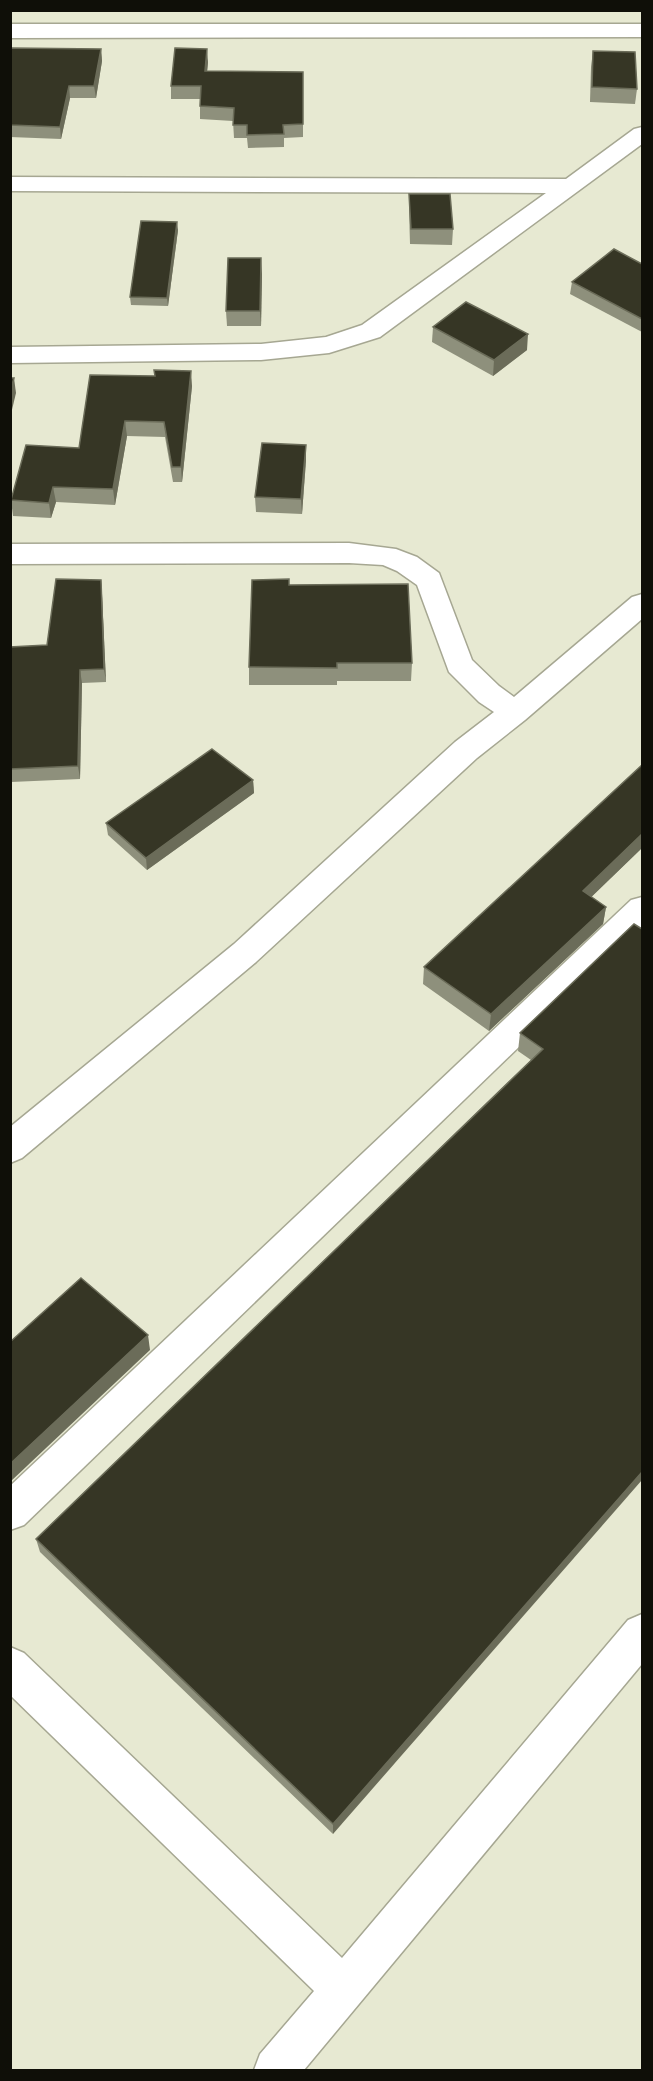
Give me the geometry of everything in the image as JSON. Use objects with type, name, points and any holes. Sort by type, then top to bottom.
[{"type":"street","points":[[10,31],[642,31]]},
{"type":"street","points":[[10,355],[261,352],[328,345],[371,331],[642,134]]},
{"type":"street","points":[[10,184],[571,186]]},
{"type":"street","points":[[10,554],[349,553],[386,556],[407,564],[429,580],[459,665],[489,694],[515,712]]},
{"type":"street","points":[[10,1148],[245,953],[466,750],[515,712],[642,603]]},
{"type":"street","points":[[10,1512],[642,909]]},
{"type":"street","points":[[276,2070],[642,1634]]},
{"type":"street","points":[[10,1667],[344,1990]]},
{"type":"building","points":[[10,48],[101,49],[94,86],[69,86],[60,127],[10,125]]},
{"type":"building","points":[[175,48],[207,49],[205,71],[303,72],[303,124],[283,125],[284,134],[247,135],[247,125],[233,125],[234,108],[200,106],[201,86],[171,86]]},
{"type":"building","points":[[593,51],[635,52],[637,89],[592,87]]},
{"type":"building","points":[[409,194],[450,194],[453,229],[411,229]]},
{"type":"building","points":[[141,221],[177,222],[167,298],[130,297]]},
{"type":"building","points":[[614,249],[642,264],[642,319],[572,282]]},
{"type":"building","points":[[228,258],[261,258],[260,311],[226,311]]},
{"type":"building","points":[[466,302],[528,334],[494,360],[433,327]]},
{"type":"building","points":[[154,370],[191,371],[181,467],[172,467],[164,422],[125,421],[113,489],[53,487],[49,503],[11,500],[26,445],[79,448],[90,375],[155,376]]},
{"type":"building","points":[[10,378],[14,378],[10,392]]},
{"type":"building","points":[[262,443],[306,445],[301,499],[255,497]]},
{"type":"building","points":[[56,579],[101,580],[104,669],[80,670],[78,766],[10,769],[10,647],[47,645]]},
{"type":"building","points":[[289,579],[289,585],[408,584],[412,663],[337,663],[337,668],[249,667],[252,580]]},
{"type":"building","points":[[212,749],[253,780],[146,858],[106,823]]},
{"type":"building","points":[[642,765],[642,834],[583,891],[606,907],[491,1014],[424,967]]},
{"type":"building","points":[[634,924],[642,929],[642,1472],[333,1824],[36,1539],[543,1049],[520,1033]]},
{"type":"building","points":[[81,1278],[148,1335],[10,1464],[10,1342]]}]
